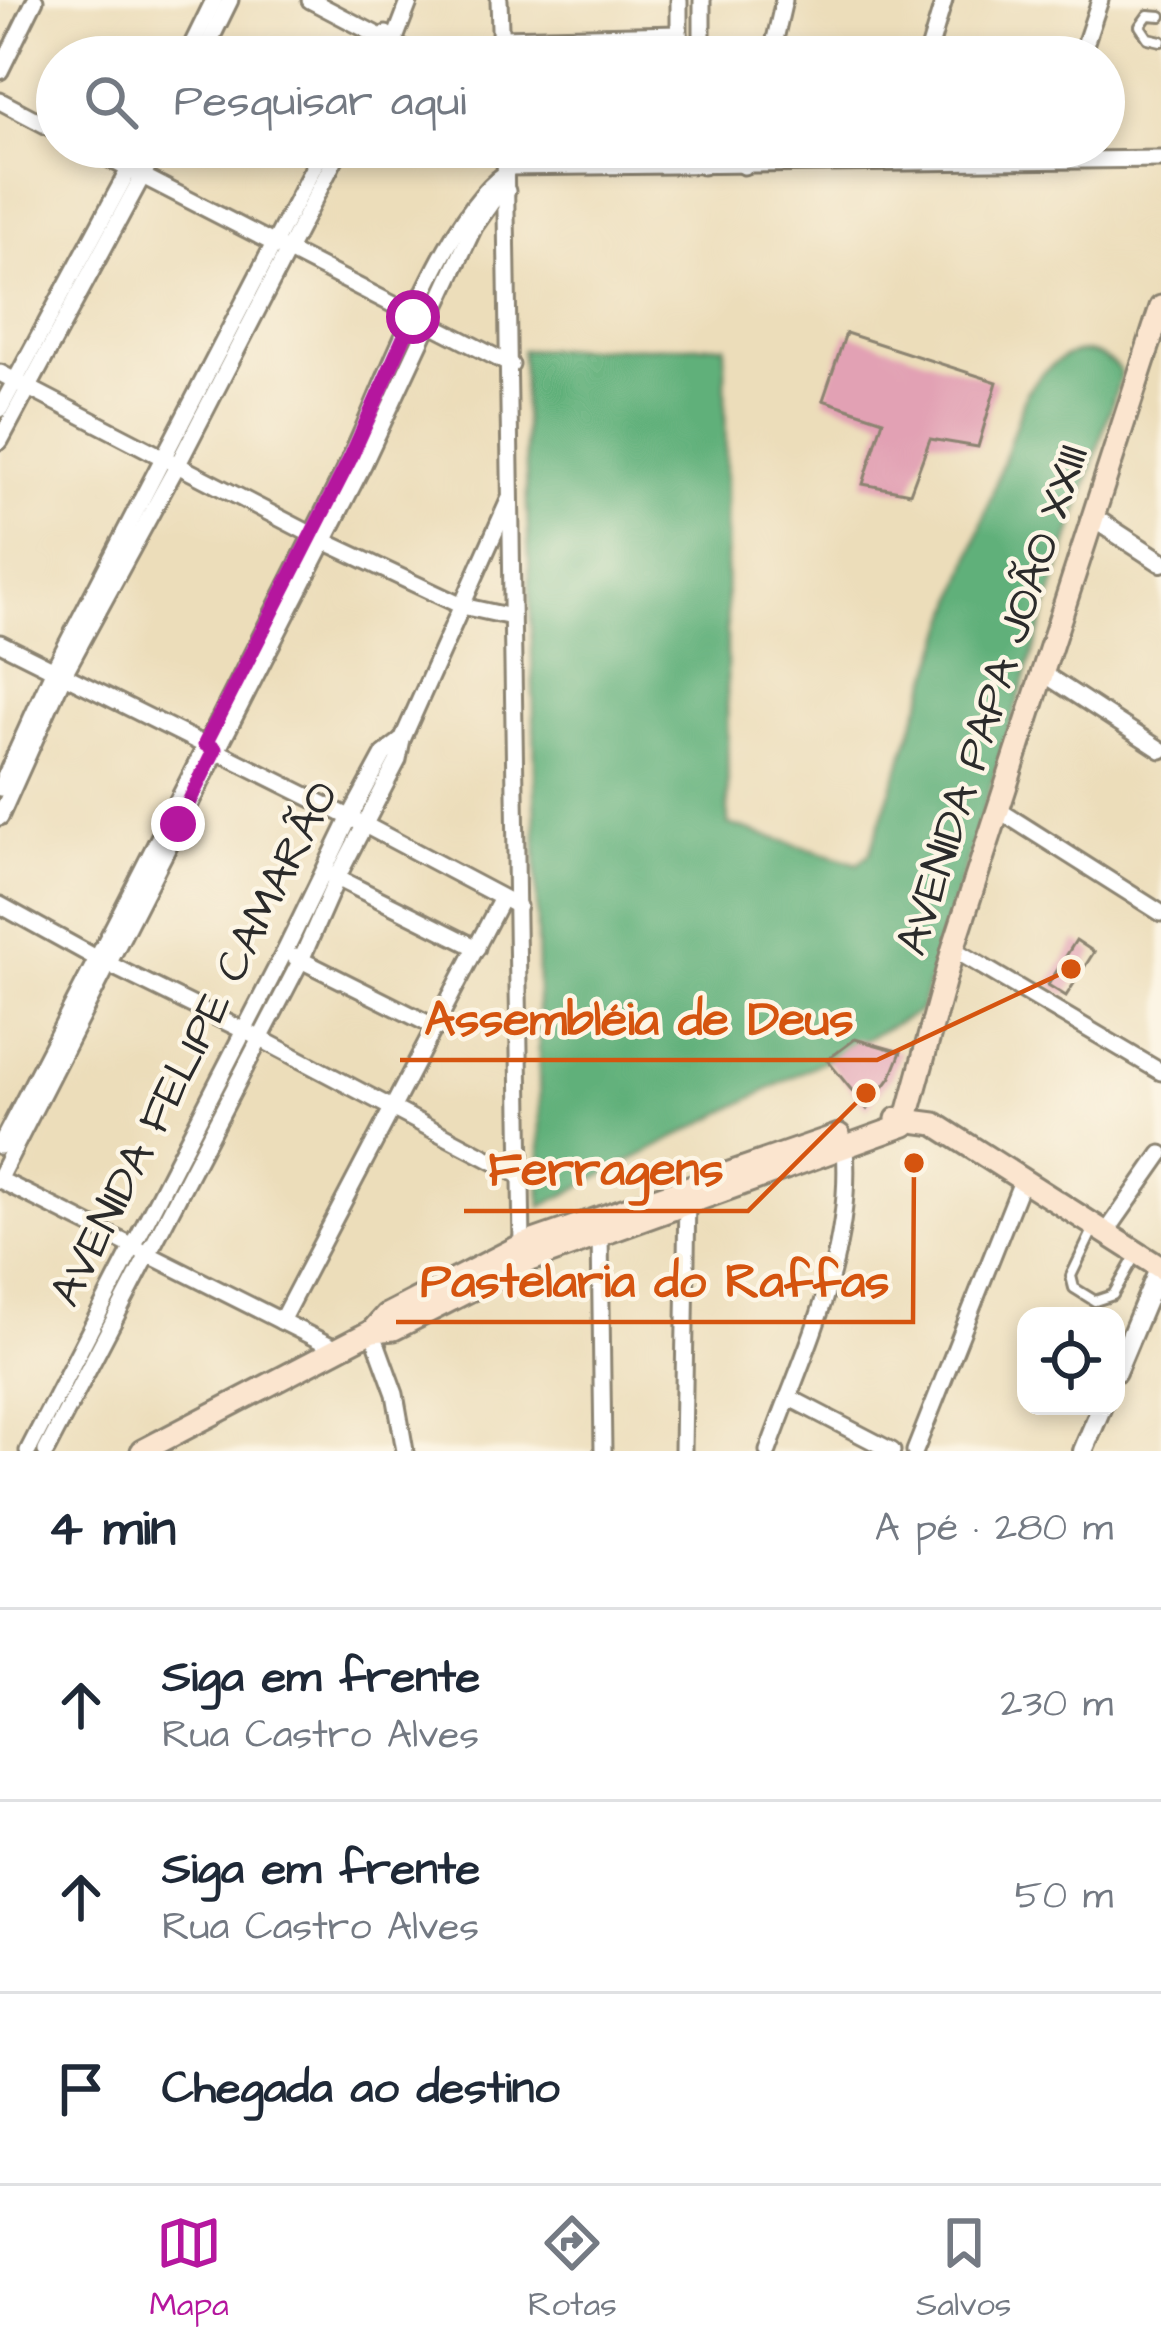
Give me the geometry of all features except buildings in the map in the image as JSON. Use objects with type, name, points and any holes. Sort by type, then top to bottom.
[{"type":"main road","name":"AVENIDA PAPA JOÃO XXIII","points":[[906,1118],[953,949],[1041,672],[1154,352],[1161,307]]},
{"type":"main road","points":[[372,1331],[386,1316],[522,1245],[845,1148],[901,1128],[906,1118]]},
{"type":"main road","points":[[142,1451],[337,1348],[372,1331],[394,1329],[525,1262],[884,1119],[935,1124],[1160,1267]]},
{"type":"street","points":[[0,71],[35,0]]},
{"type":"street","points":[[196,36],[214,0]]},
{"type":"street","points":[[212,36],[230,0]]},
{"type":"street","points":[[310,0],[370,36]]},
{"type":"street","points":[[393,36],[410,0]]},
{"type":"street","points":[[500,0],[500,36]]},
{"type":"street","points":[[590,36],[679,34],[680,0]]},
{"type":"street","points":[[702,0],[702,36]]},
{"type":"street","points":[[776,36],[784,0]]},
{"type":"street","points":[[933,36],[944,0]]},
{"type":"street","points":[[1089,36],[1100,0]]},
{"type":"street","points":[[0,101],[36,120]]},
{"type":"street","points":[[1125,157],[1161,159]]},
{"type":"street","points":[[126,168],[511,365]]},
{"type":"street","points":[[136,173],[137,168]]},
{"type":"street","points":[[0,410],[140,168]]},
{"type":"street","points":[[0,788],[172,461],[315,168]]},
{"type":"street","points":[[280,246],[328,168]]},
{"type":"street","points":[[506,168],[511,365],[510,903],[522,1245]]},
{"type":"street","points":[[337,1348],[0,1178],[173,821],[356,462],[471,206],[491,183],[506,177],[633,168]]},
{"type":"street","points":[[0,441],[15,381]]},
{"type":"street","points":[[15,381],[318,538],[462,606],[512,617]]},
{"type":"street","name":"AVENIDA FELIPE CAMARÃO","points":[[28,1451],[261,1039],[330,875],[357,821],[398,760],[401,740],[511,496]]},
{"type":"street","points":[[1092,517],[1161,562]]},
{"type":"street","points":[[0,643],[510,903]]},
{"type":"street","points":[[0,818],[59,672]]},
{"type":"street","points":[[1041,672],[1161,750]]},
{"type":"street","points":[[997,809],[1161,913]]},
{"type":"street","points":[[330,875],[477,948]]},
{"type":"street","points":[[280,1321],[477,948],[510,903]]},
{"type":"street","points":[[0,905],[523,1177]]},
{"type":"street","points":[[953,949],[1161,1072]]},
{"type":"street","points":[[293,955],[437,1028]]},
{"type":"street","name":"AVENIDA FELIPE CAMARÃO","points":[[46,1451],[242,1030],[293,955]]},
{"type":"street","points":[[0,1146],[103,962]]},
{"type":"street","points":[[769,1451],[816,1328],[842,1241],[845,1148]]},
{"type":"street","points":[[1100,1230],[1161,1154]]},
{"type":"street","points":[[914,1451],[1022,1180]]},
{"type":"street","points":[[683,1451],[687,1196]]},
{"type":"street","points":[[600,1234],[603,1451]]},
{"type":"street","points":[[1125,1351],[1160,1267]]},
{"type":"street","points":[[372,1331],[395,1394],[405,1451]]},
{"type":"street","points":[[788,1397],[892,1451]]},
{"type":"street","points":[[1083,1451],[1098,1415]]},
{"type":"lane","points":[[1161,16],[1148,15],[1140,26],[1148,38],[1161,41]]},
{"type":"lane","points":[[1100,1230],[1070,1276],[1074,1288],[1095,1301],[1113,1295],[1137,1253]]},
{"type":"green space","points":[[725,345],[728,824],[858,864],[870,853],[1027,391],[1058,360],[1081,352],[1106,359],[1120,370],[1120,378],[920,1011],[541,1207],[534,716],[522,350]]},
{"type":"place","name":"Assembléia de Deus","points":[[1071,969]]},
{"type":"place","name":"Ferragens","points":[[866,1093]]},
{"type":"place","name":"Pastelaria do Raffas","points":[[914,1163]]},
{"type":"route","points":[[178,824],[215,749],[205,744],[350,459],[413,317]]}]
